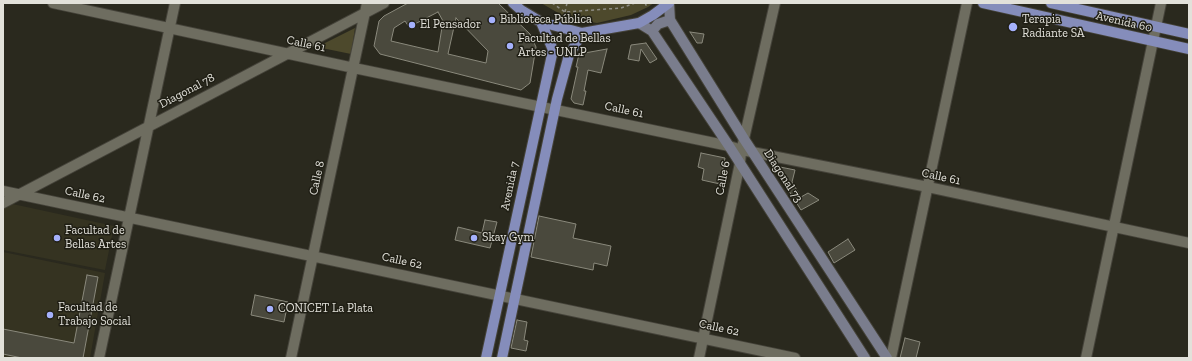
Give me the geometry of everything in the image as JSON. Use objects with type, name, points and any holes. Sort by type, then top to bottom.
[{"type":"main road","points":[[513,3],[521,10],[541,22],[582,32],[639,23],[669,3]]},
{"type":"main road","name":"Diagonal 73","points":[[669,3],[670,20],[752,152],[887,358]]},
{"type":"main road","name":"Avenida 60","points":[[983,3],[1189,49]]},
{"type":"main road","name":"Avenida 60","points":[[1051,3],[1189,34]]},
{"type":"main road","points":[[652,31],[658,24],[670,20]]},
{"type":"main road","name":"Avenida 7","points":[[486,358],[553,50],[541,22]]},
{"type":"main road","points":[[639,23],[652,31],[729,146],[865,358]]},
{"type":"main road","points":[[502,358],[554,109],[569,55],[582,32]]},
{"type":"street","name":"Calle 61","points":[[53,3],[287,54],[541,106],[742,150],[928,187],[1189,243]]},
{"type":"street","points":[[99,358],[175,3]]},
{"type":"street","name":"Diagonal 78","points":[[3,203],[287,54],[366,8],[384,3]]},
{"type":"street","name":"Calle 6","points":[[699,358],[744,139],[775,3]]},
{"type":"street","points":[[891,358],[967,3]]},
{"type":"street","points":[[1086,358],[1161,3]]},
{"type":"street","name":"Calle 8","points":[[291,358],[366,8]]},
{"type":"street","name":"Calle 62","points":[[3,191],[795,358]]},
{"type":"path","points":[[552,3],[564,12],[621,8],[634,3]]},
{"type":"path","points":[[564,12],[567,3]]},
{"type":"shaded area","points":[[541,3],[654,3],[631,15],[597,23],[567,18]]},
{"type":"shaded area","points":[[355,28],[351,54],[317,47]]},
{"type":"shaded area","name":"Facultad de Bellas Artes","points":[[8,203],[114,226],[105,270],[3,250],[3,206]]},
{"type":"shaded area","name":"Facultad de Trabajo Social","points":[[3,252],[105,273],[90,358],[3,358]]},
{"type":"building","name":"Facultad de Bellas Artes - UNLP","points":[[408,3],[498,3],[530,34],[536,47],[530,83],[521,90],[380,54],[374,46],[379,21],[384,16]],"holes":[[[438,12],[443,21],[438,52],[391,41],[394,28],[405,21],[409,27]],[[456,18],[488,51],[486,63],[448,54]]]},
{"type":"building","points":[[690,32],[704,34],[702,43],[697,43]]},
{"type":"building","points":[[646,43],[657,59],[650,63],[641,49],[639,61],[628,59],[631,45]]},
{"type":"building","points":[[607,49],[601,73],[588,70],[583,105],[574,103],[571,99],[578,67],[576,67],[579,54]]},
{"type":"building","points":[[701,153],[725,158],[720,184],[702,180],[704,169],[698,167]]},
{"type":"building","points":[[780,167],[795,170],[792,182],[801,197],[808,193],[819,200],[801,210],[777,172]]},
{"type":"building","points":[[539,216],[576,224],[573,238],[611,246],[607,266],[594,263],[593,270],[531,257]]},
{"type":"building","name":"Skay Gym","points":[[485,220],[497,222],[490,248],[455,240],[458,227],[482,233]]},
{"type":"building","points":[[848,239],[855,250],[834,263],[828,252]]},
{"type":"building","points":[[87,275],[98,277],[83,358],[22,358],[3,354],[3,329],[74,343]]},
{"type":"building","name":"CONICET La Plata","points":[[255,295],[288,302],[284,322],[251,315]]},
{"type":"building","points":[[517,320],[527,322],[524,340],[528,341],[526,351],[511,348]]},
{"type":"building","points":[[905,338],[920,342],[916,358],[900,358]]},
{"type":"place","name":"Biblioteca Pública","points":[[492,20]]},
{"type":"place","name":"El Pensador","points":[[412,25]]},
{"type":"place","name":"Terapia Radiante SA","points":[[1013,27]]},
{"type":"place","name":"Facultad de Bellas Artes - UNLP","points":[[510,46]]},
{"type":"place","name":"Facultad de Bellas Artes","points":[[57,238]]},
{"type":"place","name":"Skay Gym","points":[[474,238]]},
{"type":"place","name":"CONICET La Plata","points":[[270,309]]},
{"type":"place","name":"Facultad de Trabajo Social","points":[[50,315]]}]
